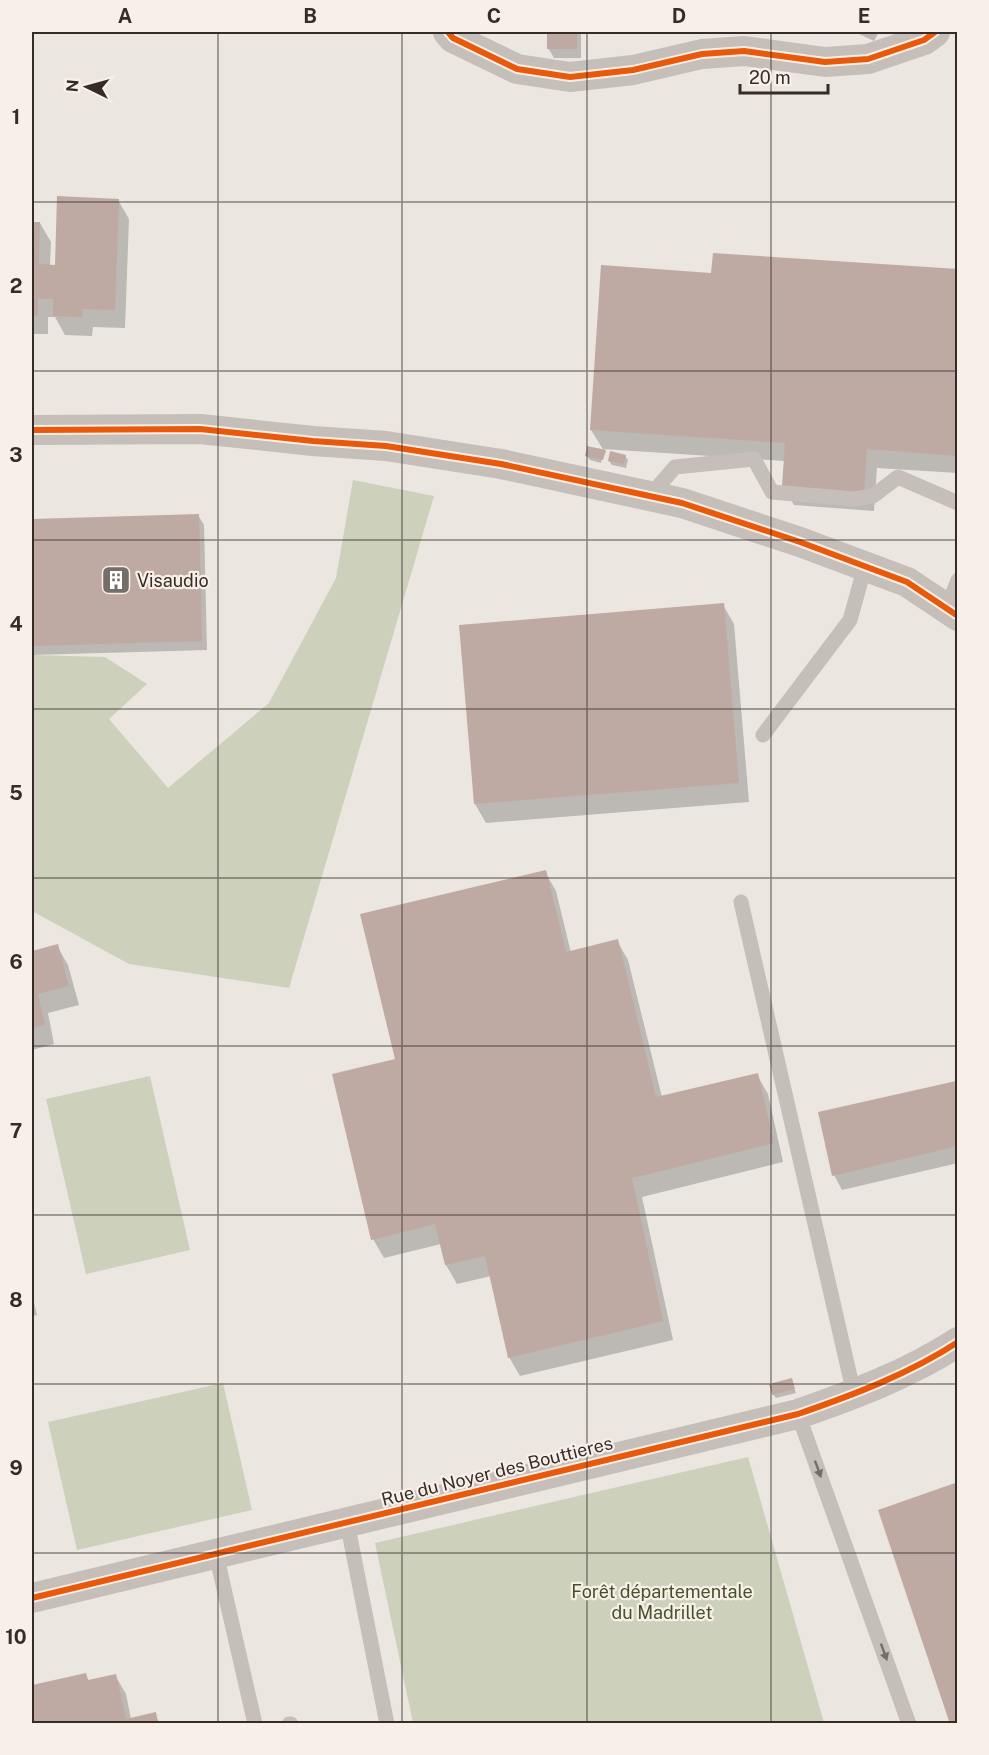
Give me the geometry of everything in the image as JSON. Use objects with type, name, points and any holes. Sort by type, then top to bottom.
[{"type":"street","points":[[448,32],[453,38],[517,69],[570,77],[633,70],[702,54],[723,52],[744,51],[825,62],[868,59],[924,40],[934,32]]},
{"type":"street","points":[[32,430],[200,429],[386,446],[501,464],[693,507],[907,582],[952,612]]},
{"type":"street","name":"Rue du Noyer des Bouttieres","points":[[32,1598],[798,1414],[854,1394],[939,1354],[957,1342]]},
{"type":"lane","points":[[650,496],[675,467],[754,459],[772,492],[854,499],[873,496],[898,477],[957,503]]},
{"type":"lane","points":[[763,735],[850,620],[865,566]]},
{"type":"lane","points":[[952,612],[957,580]]},
{"type":"lane","points":[[741,902],[854,1394]]},
{"type":"lane","points":[[798,1414],[909,1724]]},
{"type":"lane","points":[[347,1522],[387,1724]]},
{"type":"lane","points":[[216,1554],[255,1724]]},
{"type":"green space","points":[[353,480],[434,496],[289,988],[129,964],[32,911],[32,655],[105,657],[147,684],[109,719],[168,788],[269,703],[336,578]]},
{"type":"green space","points":[[150,1076],[190,1250],[86,1274],[46,1099]]},
{"type":"green space","points":[[223,1383],[252,1510],[77,1550],[48,1422]]},
{"type":"green space","name":"Forêt départementale du Madrillet","points":[[748,1457],[824,1723],[413,1723],[375,1543]]},
{"type":"building","points":[[547,32],[577,32],[577,49],[547,49]]},
{"type":"building","points":[[57,196],[119,199],[115,310],[83,309],[82,317],[53,316],[53,299],[38,299],[38,316],[32,315],[32,222],[40,222],[39,264],[55,265]]},
{"type":"building","points":[[713,253],[958,269],[958,456],[867,449],[864,492],[782,486],[785,443],[590,430],[601,265],[711,273]]},
{"type":"building","points":[[587,446],[606,450],[603,460],[585,456]]},
{"type":"building","points":[[610,451],[626,455],[624,464],[608,461]]},
{"type":"building","name":"Visaudio","points":[[199,514],[202,641],[32,646],[32,519]]},
{"type":"building","points":[[724,603],[739,783],[474,804],[459,625]]},
{"type":"building","points":[[546,870],[566,952],[618,939],[656,1097],[758,1073],[774,1143],[632,1178],[663,1321],[508,1358],[485,1256],[445,1265],[435,1224],[371,1240],[332,1074],[395,1059],[360,914]]},
{"type":"building","points":[[58,944],[69,986],[38,994],[45,1025],[32,1028],[32,951]]},
{"type":"building","points":[[956,1081],[958,1146],[832,1176],[818,1112]]},
{"type":"building","points":[[792,1378],[795,1389],[772,1395],[769,1384]]},
{"type":"building","points":[[958,1482],[958,1724],[950,1724],[878,1510]]},
{"type":"building","points":[[86,1673],[88,1680],[116,1674],[126,1719],[156,1712],[158,1724],[32,1724],[32,1685]]},
{"type":"cycle path","points":[[448,32],[453,38],[517,69],[570,77],[633,70],[702,54],[744,51],[825,62],[868,59],[924,40],[935,32]]},
{"type":"cycle path","points":[[32,430],[200,429],[386,446],[501,464],[682,503],[800,542],[907,582],[958,616]]},
{"type":"cycle path","points":[[32,1598],[798,1414],[900,1374],[958,1342]]},
{"type":"place","name":"Visaudio","points":[[116,580]]}]
